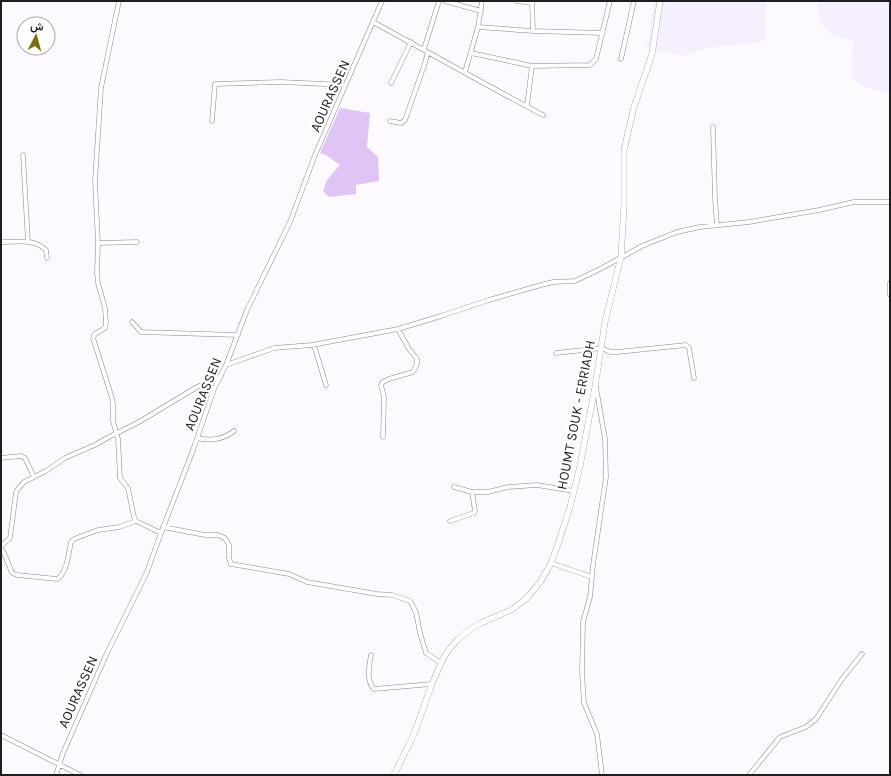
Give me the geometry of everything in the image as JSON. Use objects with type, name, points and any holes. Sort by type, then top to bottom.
[{"type":"street","points":[[119,1],[101,88],[95,181],[98,278],[105,308],[106,323],[105,328],[95,334],[93,338],[112,398],[112,421],[118,439],[120,478],[128,488],[132,514],[136,521],[161,532]]},
{"type":"street","name":"AOURASSEN","points":[[56,775],[59,764],[107,653],[141,585],[214,389],[226,366],[247,310],[290,222],[315,155],[382,1]]},
{"type":"street","points":[[390,121],[401,123],[405,120],[424,66],[426,51],[439,1]]},
{"type":"street","points":[[445,1],[481,11]]},
{"type":"street","points":[[465,72],[478,27],[482,1]]},
{"type":"street","points":[[516,1],[532,2],[533,31]]},
{"type":"street","points":[[471,53],[532,66],[590,66],[596,59],[610,1]]},
{"type":"street","points":[[621,59],[634,1]]},
{"type":"street","name":"HOUMT SOUK - ERRIADH","points":[[394,775],[414,734],[432,684],[447,652],[463,635],[481,623],[511,610],[526,599],[541,581],[551,563],[574,491],[596,387],[605,322],[620,257],[624,199],[624,150],[634,107],[652,54],[660,1]]},
{"type":"street","points":[[373,22],[543,115]]},
{"type":"street","points":[[478,27],[533,31],[603,33]]},
{"type":"street","points":[[390,83],[411,42]]},
{"type":"street","points":[[527,106],[532,66]]},
{"type":"street","points":[[212,121],[215,84],[281,82],[346,85]]},
{"type":"street","points":[[713,127],[717,225]]},
{"type":"street","points":[[23,155],[28,242]]},
{"type":"street","points":[[226,366],[274,348],[314,345],[398,329],[541,285],[553,282],[575,281],[602,268],[620,257],[677,232],[700,227],[749,222],[819,210],[854,202],[890,202]]},
{"type":"street","points":[[1,242],[37,243],[46,250],[47,258]]},
{"type":"street","points":[[98,243],[137,242]]},
{"type":"street","points":[[890,282],[890,295]]},
{"type":"street","points":[[132,322],[141,332],[238,336]]},
{"type":"street","points":[[383,437],[384,397],[381,385],[382,382],[413,372],[417,362],[417,358],[409,349],[398,329]]},
{"type":"street","points":[[314,345],[326,385]]},
{"type":"street","points":[[556,353],[602,348],[610,352],[683,345],[688,346],[689,348],[694,378]]},
{"type":"street","points":[[136,521],[119,527],[98,530],[74,539],[71,542],[67,562],[62,575],[57,579],[12,573],[1,547],[10,538],[17,490],[24,482],[46,471],[73,454],[116,434],[187,392],[221,375]]},
{"type":"street","points":[[596,387],[605,439],[606,477],[590,597],[583,622],[583,689],[584,703],[597,734],[602,775]]},
{"type":"street","points":[[197,438],[206,440],[217,439],[234,432]]},
{"type":"street","points":[[1,458],[20,456],[25,458],[34,477]]},
{"type":"street","points":[[454,487],[472,492],[488,492],[508,487],[537,485],[574,491]]},
{"type":"street","points":[[450,521],[474,513],[472,492]]},
{"type":"street","points":[[163,527],[205,535],[218,535],[225,538],[229,545],[231,564],[289,574],[307,582],[377,594],[392,595],[410,601],[416,612],[426,653],[441,663]]},
{"type":"street","points":[[551,563],[592,578]]},
{"type":"street","points":[[749,775],[780,737],[806,727],[816,719],[842,679],[862,654]]},
{"type":"street","points":[[371,655],[368,671],[370,685],[374,689],[432,684]]},
{"type":"street","points":[[1,735],[80,775]]},
{"type":"shaded area","points":[[654,1],[765,1],[766,35],[762,42],[708,48],[682,56],[647,48]]},
{"type":"shaded area","points":[[819,1],[890,1],[890,93],[862,86],[853,78],[851,66],[853,40],[832,35],[825,29],[818,12]]},
{"type":"shaded area","points":[[340,108],[370,113],[367,147],[378,157],[379,181],[356,185],[356,194],[329,197],[323,191],[327,180],[340,165],[326,155],[320,153]]}]
